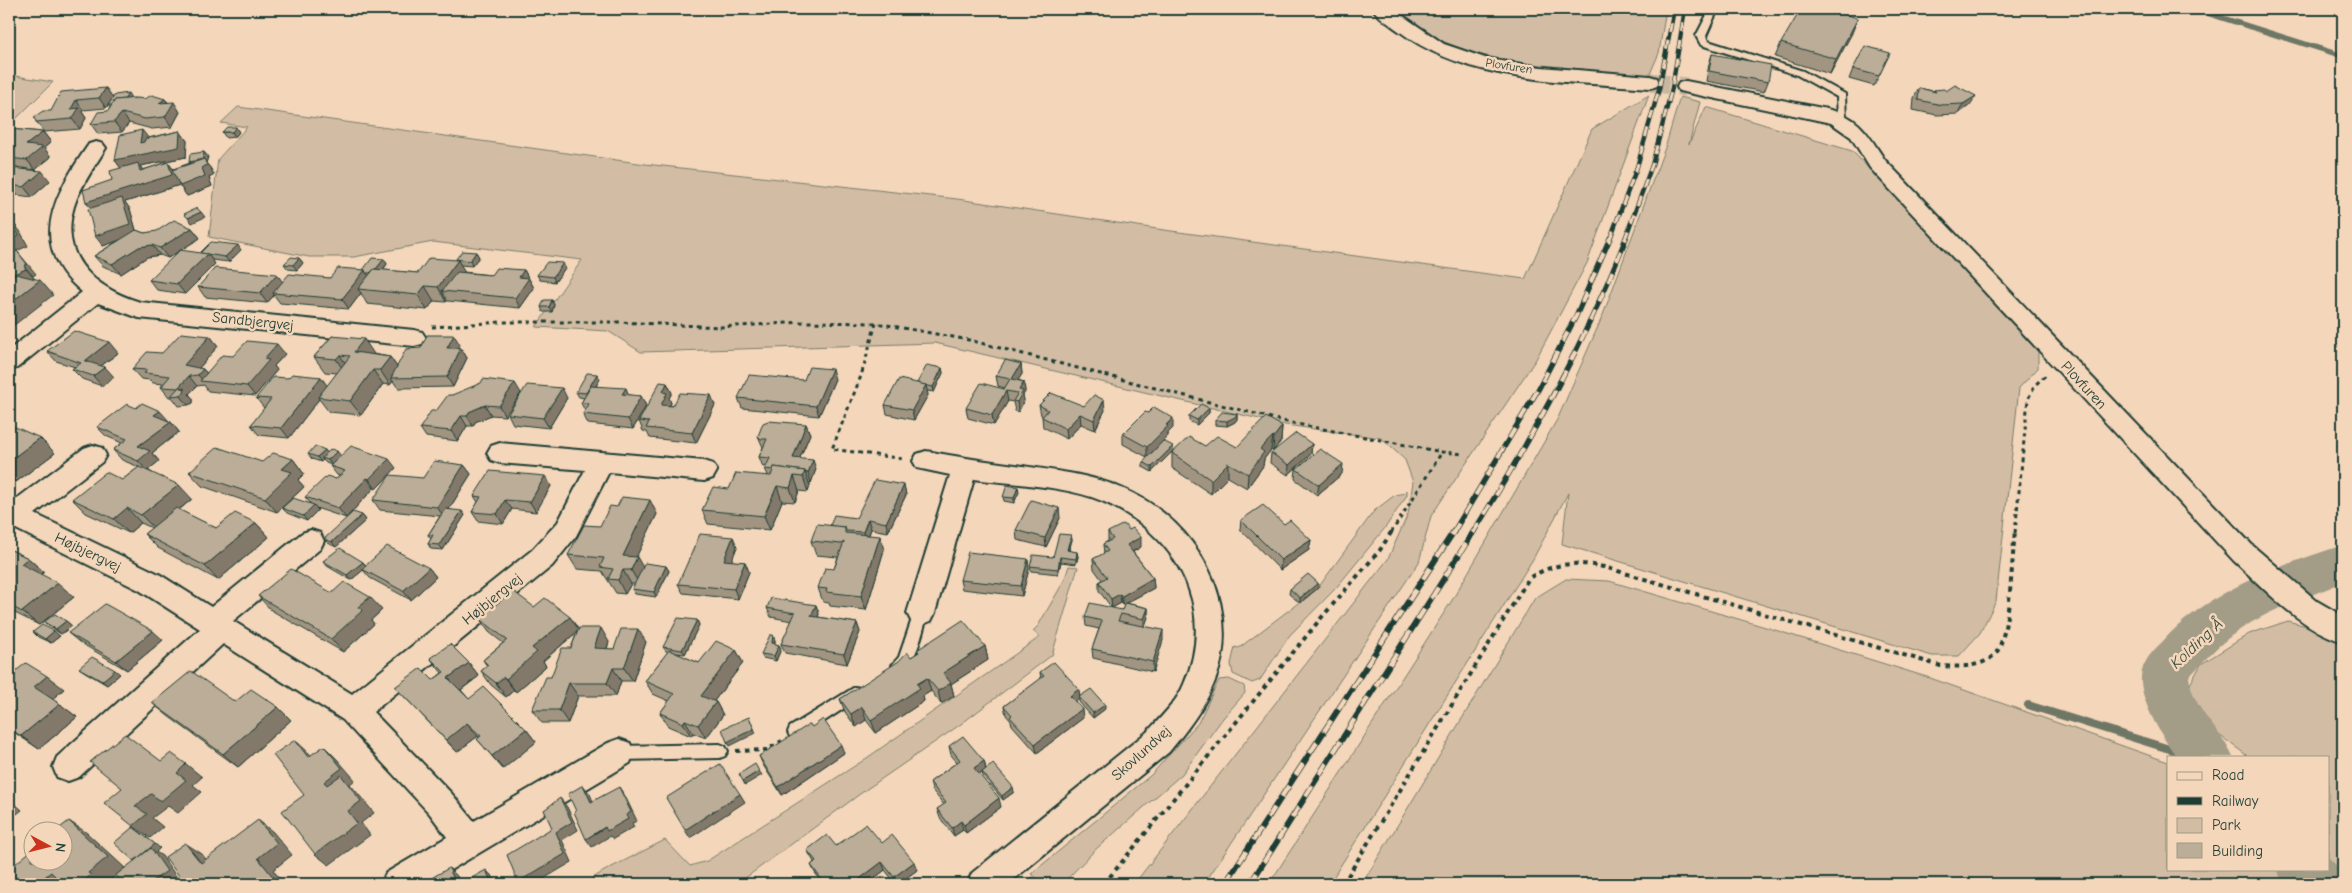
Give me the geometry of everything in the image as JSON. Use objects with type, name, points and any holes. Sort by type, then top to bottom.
[{"type":"street","name":"Plovfuren","points":[[1382,9],[1423,40],[1467,59],[1515,68],[1650,82]]},
{"type":"street","name":"Plovfuren","points":[[1686,87],[1827,115],[1843,120],[1855,128],[1877,164],[2258,567],[2307,609],[2343,630]]},
{"type":"street","name":"Sandbjergvej","points":[[96,148],[64,206],[59,230],[63,254],[75,275],[96,293],[121,305],[139,310],[414,338]]},
{"type":"street","points":[[9,362],[96,293]]},
{"type":"street","points":[[500,453],[704,471]]},
{"type":"street","name":"Højbjergvej","points":[[93,455],[10,516],[149,582],[353,711],[441,804],[470,841]]},
{"type":"street","name":"Skovlundvej","points":[[913,460],[1083,485],[1113,494],[1140,508],[1163,525],[1198,571],[1207,598],[1211,627],[1207,657],[1198,687],[1181,716],[1158,742],[983,884]]},
{"type":"street","name":"Højbjergvej","points":[[353,711],[542,558],[567,529],[602,462]]},
{"type":"street","points":[[920,613],[965,467]]},
{"type":"street","points":[[68,767],[217,624],[311,541]]},
{"type":"street","points":[[398,884],[619,753]]},
{"type":"lane","points":[[1714,9],[1701,36],[1704,43],[1800,74],[1842,96],[1843,120]]},
{"type":"lane","points":[[890,671],[905,661],[920,613]]},
{"type":"lane","points":[[795,732],[866,686]]},
{"type":"lane","points":[[619,753],[720,751]]},
{"type":"path","points":[[414,338],[424,328],[501,322],[618,322],[721,327],[804,322],[876,323],[969,340],[1287,422],[1442,452],[1464,454]]},
{"type":"path","points":[[876,323],[861,376],[832,449],[913,460]]},
{"type":"path","points":[[1344,884],[1528,578],[1544,567],[1584,562],[1941,666],[1968,667],[1984,661],[1996,653],[2005,627],[2028,399],[2035,385],[2046,375],[2066,366]]},
{"type":"path","points":[[1104,884],[1322,616],[1380,550],[1442,452]]},
{"type":"path","points":[[720,751],[767,750],[795,732]]},
{"type":"green space","points":[[1392,9],[1666,9],[1659,53],[1649,76],[1522,63],[1472,53],[1439,40]]},
{"type":"green space","points":[[9,75],[53,82],[9,126]]},
{"type":"green space","points":[[1649,95],[1587,263],[1536,359],[1431,516],[1419,562],[1204,884],[1134,884],[1388,559],[1408,514],[1413,482],[1405,460],[1381,438],[1285,425],[935,343],[641,352],[608,331],[536,327],[582,260],[433,242],[354,257],[309,257],[209,237],[218,159],[247,127],[221,123],[238,107],[645,164],[957,199],[1164,230],[1525,279],[1592,129]]},
{"type":"green space","points":[[1680,97],[1700,102],[1689,144],[1706,107],[1852,151],[2007,311],[2038,352],[2038,368],[2019,388],[1996,601],[1980,633],[1959,656],[1932,656],[1562,544],[1568,493],[1533,559],[1329,884],[1269,884],[1451,602],[1558,418],[1603,315],[1666,145]]},
{"type":"green space","points":[[1407,490],[1407,495],[1385,528],[1336,588],[1289,636],[1260,680],[1252,683],[1233,674],[1231,664],[1235,647],[1239,648],[1318,588],[1374,511],[1395,495],[1405,493]]},
{"type":"green space","points":[[1069,566],[1078,567],[1052,655],[961,724],[864,791],[737,884],[583,884],[665,840],[690,866],[707,861],[864,760],[1040,637],[1033,631],[1038,626],[1064,581]]},
{"type":"green space","points":[[1566,579],[1609,581],[1930,678],[2167,762],[2167,870],[2286,870],[2298,884],[1362,884],[1535,598]]},
{"type":"green space","points":[[2288,621],[2313,628],[2343,642],[2343,884],[2330,870],[2330,756],[2248,756],[2215,732],[2187,690],[2201,664],[2249,634]]},
{"type":"green space","points":[[1229,679],[1244,686],[1245,693],[1223,718],[1182,774],[1096,849],[1060,884],[1046,884],[1031,874],[1151,775],[1198,723],[1219,680]]},
{"type":"building","points":[[1801,9],[1824,9],[1858,18],[1836,59],[1781,43]]},
{"type":"building","points":[[1865,46],[1890,53],[1879,76],[1853,69]]},
{"type":"building","points":[[1712,54],[1771,65],[1768,82],[1709,71]]},
{"type":"building","points":[[1955,85],[1976,96],[1963,104],[1942,105],[1918,100],[1919,88],[1936,92],[1934,90],[1944,89],[1946,91]]},
{"type":"building","points":[[106,88],[99,98],[76,100],[71,109],[79,108],[72,119],[36,122],[34,117],[43,111],[51,111],[61,92]]},
{"type":"building","points":[[128,93],[125,99],[115,100],[112,105],[108,105],[115,95]]},
{"type":"building","points":[[152,95],[165,99],[159,103],[174,102],[165,117],[145,119],[122,113],[114,122],[91,124],[98,112],[108,111],[115,100],[144,99]]},
{"type":"building","points":[[227,127],[236,127],[232,132],[222,132]]},
{"type":"building","points":[[9,129],[43,132],[26,145],[43,147],[27,160],[9,158]]},
{"type":"building","points":[[142,130],[140,143],[144,142],[145,139],[180,131],[179,147],[115,160],[120,135]]},
{"type":"building","points":[[204,152],[203,159],[189,162],[190,154]]},
{"type":"building","points":[[204,159],[207,165],[202,168],[205,176],[180,186],[172,170]]},
{"type":"building","points":[[168,162],[172,175],[86,202],[83,190],[112,180],[110,171],[138,163],[140,171]]},
{"type":"building","points":[[9,168],[42,171],[24,187],[9,185]]},
{"type":"building","points":[[122,198],[130,224],[95,236],[88,209]]},
{"type":"building","points":[[197,208],[201,212],[188,218],[184,214]]},
{"type":"building","points":[[174,220],[192,228],[160,248],[152,245],[139,247],[112,264],[94,256],[136,230],[144,233],[157,231]]},
{"type":"building","points":[[12,221],[19,236],[9,240],[9,223]]},
{"type":"building","points":[[211,242],[238,245],[225,257],[200,253]]},
{"type":"building","points":[[180,250],[208,254],[177,284],[149,280]]},
{"type":"building","points":[[17,251],[27,264],[24,266],[26,269],[9,276],[9,254]]},
{"type":"building","points":[[462,251],[476,252],[470,261],[456,259]]},
{"type":"building","points":[[291,257],[299,258],[293,265],[284,264]]},
{"type":"building","points":[[372,258],[384,259],[376,269],[366,273],[363,270]]},
{"type":"building","points":[[429,258],[458,260],[438,287],[425,286],[418,295],[358,289],[374,269],[418,273]]},
{"type":"building","points":[[547,262],[563,263],[553,277],[537,275]]},
{"type":"building","points":[[215,268],[277,274],[260,293],[198,287]]},
{"type":"building","points":[[338,268],[365,270],[342,299],[273,293],[289,274],[330,278]]},
{"type":"building","points":[[496,268],[524,270],[519,277],[529,278],[515,298],[442,291],[457,272],[491,275]]},
{"type":"building","points":[[16,274],[40,280],[9,304],[9,280]]},
{"type":"building","points":[[544,300],[552,300],[549,307],[541,307]]},
{"type":"building","points":[[74,331],[109,342],[85,361],[105,367],[93,376],[72,369],[81,363],[47,351]]},
{"type":"building","points":[[181,333],[210,336],[184,365],[203,369],[198,375],[189,376],[178,388],[161,387],[170,376],[144,373],[147,370],[132,369],[147,352],[162,353]]},
{"type":"building","points":[[427,335],[454,335],[447,348],[461,348],[447,377],[391,378],[406,349],[421,348]]},
{"type":"building","points":[[332,336],[364,339],[354,352],[390,357],[380,370],[373,370],[350,401],[318,397],[350,356],[340,355],[336,359],[314,357]]},
{"type":"building","points":[[247,341],[277,344],[264,359],[269,360],[247,386],[200,381],[222,355],[233,356]]},
{"type":"building","points":[[1005,360],[1021,364],[1012,379],[1024,382],[1019,390],[1023,391],[1017,402],[1013,401],[1018,393],[1006,391],[992,415],[966,408],[981,383],[1004,389],[1010,379],[996,376]]},
{"type":"building","points":[[927,365],[942,368],[933,387],[917,383]]},
{"type":"building","points":[[809,367],[832,369],[816,406],[738,398],[749,375],[804,380]]},
{"type":"building","points":[[587,373],[597,374],[586,393],[576,392]]},
{"type":"building","points":[[292,374],[321,377],[281,428],[251,425],[271,399],[256,398],[273,377],[288,378]]},
{"type":"building","points":[[483,379],[515,383],[499,406],[485,405],[469,412],[467,416],[461,416],[451,431],[420,428],[431,411],[436,411],[448,395],[481,383]]},
{"type":"building","points":[[899,379],[926,385],[912,410],[885,405]]},
{"type":"building","points":[[660,382],[667,383],[663,392],[667,393],[661,405],[673,406],[680,393],[711,395],[692,433],[646,428],[649,422],[639,421]]},
{"type":"building","points":[[527,385],[562,388],[543,418],[508,414]]},
{"type":"building","points":[[591,386],[626,388],[622,394],[641,396],[628,419],[583,414],[589,404],[581,403]]},
{"type":"building","points":[[179,387],[185,389],[184,393],[171,396]]},
{"type":"building","points":[[1051,393],[1084,406],[1094,395],[1104,400],[1094,420],[1080,414],[1066,429],[1042,417],[1048,410],[1039,405]]},
{"type":"building","points":[[142,403],[160,411],[154,415],[171,422],[138,446],[150,451],[138,461],[113,450],[127,439],[97,427],[127,404],[136,408]]},
{"type":"building","points":[[1201,404],[1209,408],[1197,420],[1189,416]]},
{"type":"building","points":[[1154,407],[1173,418],[1166,425],[1168,426],[1147,447],[1123,434],[1145,412],[1148,413]]},
{"type":"building","points":[[1222,412],[1237,414],[1227,421],[1215,420]]},
{"type":"building","points":[[1266,417],[1282,426],[1274,437],[1260,449],[1264,452],[1248,474],[1228,463],[1211,480],[1172,453],[1189,437],[1205,446],[1217,436],[1237,447]]},
{"type":"building","points":[[768,421],[806,424],[793,458],[813,460],[808,473],[774,467],[773,470],[765,469],[770,458],[759,457],[767,439],[761,439],[758,436],[763,423]]},
{"type":"building","points":[[13,426],[40,438],[9,461],[9,429]]},
{"type":"building","points":[[1296,433],[1312,444],[1289,465],[1271,453]]},
{"type":"building","points":[[1163,441],[1173,446],[1152,467],[1143,462]]},
{"type":"building","points":[[315,446],[325,450],[317,457],[308,454]]},
{"type":"building","points":[[351,446],[389,459],[369,479],[367,478],[338,508],[305,497],[327,476],[336,479],[345,471],[330,466]]},
{"type":"building","points":[[217,447],[262,462],[273,453],[293,459],[282,469],[292,472],[265,498],[189,472]]},
{"type":"building","points":[[331,449],[337,451],[328,460],[322,458]]},
{"type":"building","points":[[1320,449],[1343,464],[1319,485],[1296,469]]},
{"type":"building","points":[[434,461],[464,465],[437,507],[373,500],[390,475],[423,478]]},
{"type":"building","points":[[139,467],[179,485],[141,515],[127,508],[114,519],[72,499],[106,472],[122,480]]},
{"type":"building","points":[[774,467],[805,471],[803,477],[794,476],[790,488],[777,486],[764,516],[702,510],[713,487],[729,489],[736,473],[771,476]]},
{"type":"building","points":[[490,471],[545,476],[530,502],[505,500],[497,514],[472,512],[481,497],[474,496]]},
{"type":"building","points":[[875,480],[904,485],[886,523],[868,519],[863,532],[846,531],[845,527],[830,526],[834,515],[856,518]]},
{"type":"building","points":[[1007,485],[1018,487],[1014,498],[1003,497]]},
{"type":"building","points":[[622,497],[650,500],[623,556],[637,557],[631,570],[623,570],[618,580],[608,579],[613,569],[600,567],[604,558],[568,555],[584,525],[600,526],[610,506],[617,507]]},
{"type":"building","points":[[293,498],[314,505],[303,516],[282,508]]},
{"type":"building","points":[[1031,500],[1059,508],[1045,538],[1016,530]]},
{"type":"building","points":[[1263,505],[1284,524],[1290,520],[1311,540],[1281,560],[1241,520]]},
{"type":"building","points":[[176,508],[216,528],[235,513],[256,523],[205,566],[144,534]]},
{"type":"building","points":[[445,509],[462,511],[439,545],[428,544],[433,535],[428,535]]},
{"type":"building","points":[[353,512],[362,515],[332,542],[324,539]]},
{"type":"building","points":[[817,524],[845,527],[845,533],[880,536],[861,596],[826,592],[827,589],[818,588],[825,568],[834,569],[844,542],[841,544],[811,541]]},
{"type":"building","points":[[1124,524],[1129,530],[1133,528],[1141,537],[1127,545],[1153,578],[1122,596],[1120,594],[1111,599],[1099,582],[1107,577],[1093,559],[1108,551],[1103,544],[1113,539],[1108,532]]},
{"type":"building","points":[[700,534],[733,537],[724,560],[745,562],[734,589],[678,584]]},
{"type":"building","points":[[1059,534],[1071,535],[1067,550],[1077,552],[1076,559],[1060,557],[1058,569],[1030,566],[1033,555],[1053,557]]},
{"type":"building","points":[[387,546],[429,568],[403,591],[362,569]]},
{"type":"building","points":[[340,548],[363,562],[347,575],[323,561]]},
{"type":"building","points":[[9,549],[28,558],[21,564],[58,583],[22,612],[9,605]]},
{"type":"building","points":[[968,552],[1028,559],[1021,586],[960,580]]},
{"type":"building","points":[[645,563],[666,566],[654,592],[632,589]]},
{"type":"building","points":[[291,569],[332,593],[344,582],[370,597],[358,607],[363,610],[331,639],[258,596]]},
{"type":"building","points":[[1308,574],[1318,583],[1300,598],[1290,589]]},
{"type":"building","points":[[513,591],[534,607],[545,598],[570,617],[532,648],[537,652],[506,679],[504,677],[496,683],[481,671],[488,665],[483,660],[507,640],[479,618]]},
{"type":"building","points":[[771,598],[816,605],[811,616],[857,623],[844,654],[781,644],[795,613],[767,608]]},
{"type":"building","points":[[1090,603],[1122,610],[1125,603],[1148,608],[1144,619],[1121,614],[1118,621],[1163,630],[1153,662],[1092,649],[1102,621],[1085,617]]},
{"type":"building","points":[[105,604],[153,631],[116,661],[68,633]]},
{"type":"building","points":[[55,614],[66,621],[56,629],[44,622]]},
{"type":"building","points":[[678,618],[697,620],[682,650],[663,647]]},
{"type":"building","points":[[963,620],[985,646],[943,673],[951,683],[938,691],[927,678],[917,684],[920,688],[871,720],[862,707],[851,714],[840,699],[899,661],[907,652],[911,657],[919,652],[917,650]]},
{"type":"building","points":[[42,625],[54,631],[45,639],[33,632]]},
{"type":"building","points":[[579,628],[601,628],[594,648],[614,649],[621,629],[638,629],[624,668],[613,668],[607,683],[569,683],[559,710],[532,710],[546,677],[551,677],[562,648],[571,648]]},
{"type":"building","points":[[770,635],[773,635],[772,643],[779,645],[774,656],[761,654]]},
{"type":"building","points":[[716,641],[736,650],[701,696],[716,702],[698,725],[685,720],[683,723],[660,713],[674,694],[645,681],[669,650],[699,663]]},
{"type":"building","points":[[450,644],[469,663],[448,678],[469,699],[484,687],[526,729],[492,756],[477,739],[481,736],[467,723],[446,740],[395,687],[421,668],[433,680],[444,672],[430,658]]},
{"type":"building","points":[[92,657],[115,670],[102,681],[79,668]]},
{"type":"building","points":[[1054,662],[1079,689],[1070,696],[1082,709],[1035,744],[1010,717],[1012,715],[1004,706],[1044,676],[1040,672]]},
{"type":"building","points":[[26,663],[47,676],[34,687],[60,704],[21,736],[9,728],[9,671],[12,674]]},
{"type":"building","points":[[191,671],[235,702],[251,689],[278,707],[223,754],[152,703]]},
{"type":"building","points":[[1091,689],[1105,705],[1093,713],[1079,697]]},
{"type":"building","points":[[749,717],[754,729],[727,742],[722,729]]},
{"type":"building","points":[[823,719],[841,745],[778,787],[759,756],[810,724],[812,727]]},
{"type":"building","points":[[125,734],[161,761],[171,753],[186,764],[177,773],[186,780],[161,801],[151,794],[135,806],[147,814],[133,826],[104,803],[122,788],[90,762]]},
{"type":"building","points":[[963,736],[984,761],[974,768],[999,798],[964,825],[961,821],[952,828],[937,809],[946,803],[930,782],[960,760],[949,746]]},
{"type":"building","points":[[295,740],[308,757],[324,746],[342,768],[324,782],[327,785],[341,775],[361,801],[348,811],[357,823],[315,854],[282,811],[304,795],[273,755]]},
{"type":"building","points":[[720,764],[740,794],[685,830],[666,798]]},
{"type":"building","points":[[755,764],[759,771],[743,781],[739,774]]},
{"type":"building","points":[[993,764],[1013,787],[1002,796],[982,772]]},
{"type":"building","points":[[583,785],[591,802],[619,787],[631,812],[626,815],[628,819],[607,831],[605,827],[586,839],[568,794]]},
{"type":"building","points":[[560,798],[572,822],[556,832],[565,854],[518,882],[507,855],[552,828],[544,810]]},
{"type":"building","points":[[9,799],[15,806],[9,810]]},
{"type":"building","points":[[258,820],[277,843],[258,858],[277,884],[208,884],[206,880],[200,884],[185,884],[165,857],[185,843],[201,863]]},
{"type":"building","points":[[72,824],[108,857],[88,873],[91,875],[80,884],[63,884],[51,872],[36,884],[9,884],[9,869],[22,858],[22,870],[72,870]]},
{"type":"building","points":[[866,824],[882,843],[892,835],[914,862],[894,877],[882,862],[853,884],[825,884],[811,865],[816,861],[807,850],[827,835],[836,846]]},
{"type":"building","points":[[133,827],[155,844],[134,861],[114,843]]},
{"type":"building","points":[[151,848],[167,871],[151,882],[153,884],[122,884],[116,875]]},
{"type":"building","points":[[449,868],[456,884],[435,884],[433,877]]},
{"type":"building","points":[[486,870],[492,884],[461,884]]},
{"type":"building","points":[[778,879],[781,884],[770,884]]},
{"type":"waterway","points":[[2210,14],[2343,56]]},
{"type":"waterway","name":"Kolding Å","points":[[2207,756],[2178,718],[2169,698],[2165,672],[2198,636],[2220,618],[2265,595],[2343,563]]},
{"type":"waterway","points":[[2028,705],[2192,756]]},
{"type":"waterway","name":"Kolding Å","points":[[2304,870],[2318,884]]},
{"type":"tunnel","points":[[1650,82],[1686,87]]},
{"type":"railway","points":[[1610,239],[1637,167],[1659,89],[1674,9]]},
{"type":"railway","points":[[1625,239],[1652,165],[1672,88],[1685,9]]},
{"type":"railway","points":[[1453,533],[1539,388],[1576,316],[1610,238]]},
{"type":"railway","points":[[1473,533],[1516,462],[1556,389],[1593,314],[1626,238]]},
{"type":"railway","points":[[1225,884],[1454,531]]},
{"type":"railway","points":[[1250,884],[1474,531]]}]
